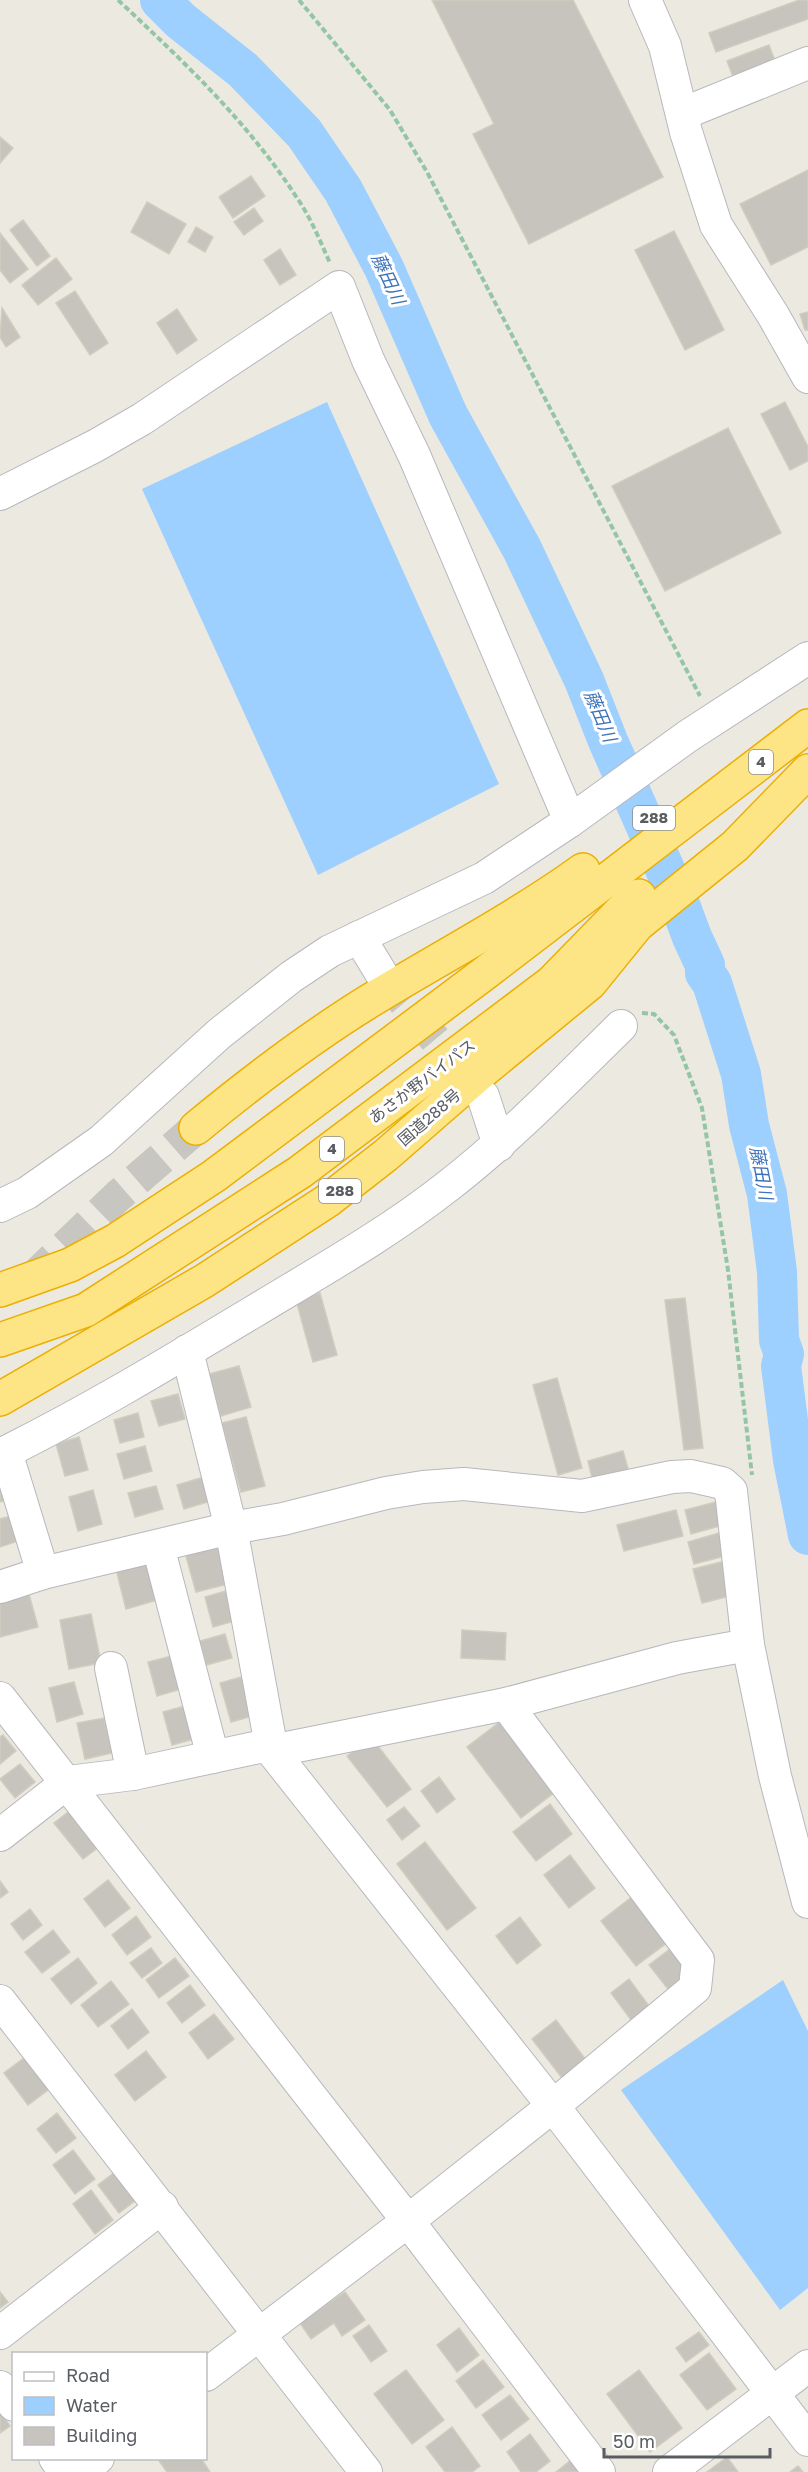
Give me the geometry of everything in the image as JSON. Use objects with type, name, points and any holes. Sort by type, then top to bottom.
[{"type":"highway","name":"288","points":[[196,1128],[249,1084],[378,996],[548,895],[609,864],[709,789],[808,725]]},
{"type":"highway","name":"国道288号","points":[[0,1399],[204,1281],[327,1201],[386,1155],[479,1074],[590,983],[632,915],[731,838],[808,770]]},
{"type":"highway","points":[[0,1290],[70,1265],[88,1256],[115,1241],[214,1176],[485,973],[609,864]]},
{"type":"highway","name":"あさか野バイパス","points":[[0,1340],[86,1310],[300,1172],[550,983],[632,915]]},
{"type":"street","points":[[645,0],[665,46],[686,132],[716,225],[773,315],[808,377]]},
{"type":"street","points":[[682,114],[808,63]]},
{"type":"street","points":[[0,494],[95,446],[142,419],[339,287],[368,360],[414,455],[577,816]]},
{"type":"street","points":[[0,1206],[27,1193],[101,1141],[251,1007],[301,970],[358,937],[484,878],[577,816],[700,728],[808,658]]},
{"type":"street","points":[[358,937],[384,978]]},
{"type":"street","points":[[43,1573],[3,1454],[98,1403],[187,1351],[387,1229],[447,1187],[499,1145],[621,1026]]},
{"type":"street","points":[[483,1096],[499,1145]]},
{"type":"street","points":[[187,1351],[231,1528],[272,1751]]},
{"type":"street","points":[[0,1587],[43,1573],[231,1528],[283,1519],[386,1493],[423,1487],[464,1484],[582,1496],[672,1477],[691,1476],[722,1483],[731,1491],[748,1645],[775,1776],[808,1902]]},
{"type":"street","points":[[158,1546],[213,1757]]},
{"type":"street","points":[[272,1751],[506,1704],[677,1658],[748,1645]]},
{"type":"street","points":[[111,1668],[133,1774]]},
{"type":"street","points":[[0,1698],[68,1782],[408,2221],[599,2472]]},
{"type":"street","points":[[207,2374],[408,2221],[696,1988],[698,1960],[506,1704]]},
{"type":"street","points":[[0,1835],[68,1782],[133,1774],[264,1746],[272,1751],[553,2106],[808,2440]]},
{"type":"street","points":[[0,2001],[366,2472]]},
{"type":"street","points":[[0,2332],[162,2207]]},
{"type":"street","points":[[669,2472],[808,2366]]},
{"type":"street","points":[[0,2387],[12,2402]]},
{"type":"street","points":[[81,2472],[96,2460]]},
{"type":"path","points":[[118,0],[204,81],[241,121],[298,198],[316,232],[339,287]]},
{"type":"path","points":[[299,0],[390,110],[427,172],[700,728]]},
{"type":"path","points":[[621,1026],[644,1012],[654,1014],[665,1024],[674,1035],[702,1108],[728,1270],[753,1484]]},
{"type":"water","points":[[327,402],[499,784],[318,875],[142,489]]},
{"type":"water","points":[[783,1980],[808,2031],[808,2288],[780,2310],[621,2090]]},
{"type":"building","points":[[432,0],[573,0],[663,177],[529,244],[473,134],[494,124]]},
{"type":"building","points":[[799,0],[808,0],[808,19],[716,52],[709,33]]},
{"type":"building","points":[[769,45],[777,66],[735,82],[727,61]]},
{"type":"building","points":[[0,137],[13,148],[0,163]]},
{"type":"building","points":[[808,170],[808,247],[771,265],[740,204]]},
{"type":"building","points":[[251,176],[265,196],[233,218],[219,197]]},
{"type":"building","points":[[147,202],[186,224],[169,254],[131,232]]},
{"type":"building","points":[[254,208],[263,221],[244,235],[234,222]]},
{"type":"building","points":[[23,220],[50,256],[37,266],[10,230]]},
{"type":"building","points":[[196,227],[213,237],[205,252],[188,242]]},
{"type":"building","points":[[674,231],[724,330],[685,350],[635,250]]},
{"type":"building","points":[[0,233],[28,269],[10,283],[0,270]]},
{"type":"building","points":[[280,249],[296,275],[280,285],[264,260]]},
{"type":"building","points":[[56,258],[72,279],[38,305],[22,285]]},
{"type":"building","points":[[75,291],[108,343],[90,355],[56,303]]},
{"type":"building","points":[[2,308],[20,337],[6,347],[0,337]]},
{"type":"building","points":[[177,309],[197,340],[177,354],[157,323]]},
{"type":"building","points":[[808,312],[808,330],[805,330],[800,314]]},
{"type":"building","points":[[785,402],[808,447],[808,461],[790,470],[761,414]]},
{"type":"building","points":[[728,428],[781,533],[665,591],[612,486]]},
{"type":"building","points":[[320,1293],[337,1355],[313,1362],[296,1300]]},
{"type":"building","points":[[685,1298],[703,1448],[684,1450],[665,1300]]},
{"type":"building","points":[[239,1366],[251,1407],[221,1416],[209,1374]]},
{"type":"building","points":[[557,1378],[582,1468],[558,1475],[533,1385]]},
{"type":"building","points":[[178,1394],[185,1419],[159,1426],[151,1401]]},
{"type":"building","points":[[138,1413],[144,1437],[120,1443],[114,1420]]},
{"type":"building","points":[[246,1417],[265,1486],[241,1492],[222,1423]]},
{"type":"building","points":[[79,1437],[88,1470],[65,1476],[56,1444]]},
{"type":"building","points":[[145,1446],[152,1471],[124,1479],[117,1454]]},
{"type":"building","points":[[623,1451],[629,1472],[593,1482],[588,1461]]},
{"type":"building","points":[[0,1473],[7,1500],[0,1502]]},
{"type":"building","points":[[204,1477],[211,1501],[184,1509],[177,1485]]},
{"type":"building","points":[[156,1486],[163,1509],[135,1517],[128,1493]]},
{"type":"building","points":[[93,1490],[102,1524],[78,1531],[69,1497]]},
{"type":"building","points":[[716,1502],[723,1525],[691,1534],[685,1510]]},
{"type":"building","points":[[676,1510],[683,1536],[624,1551],[617,1525]]},
{"type":"building","points":[[11,1516],[18,1541],[0,1547],[0,1519]]},
{"type":"building","points":[[719,1533],[725,1556],[694,1564],[688,1542]]},
{"type":"building","points":[[216,1540],[228,1584],[196,1592],[184,1549]]},
{"type":"building","points":[[151,1560],[161,1599],[126,1609],[116,1569]]},
{"type":"building","points":[[725,1561],[734,1595],[702,1603],[693,1569]]},
{"type":"building","points":[[27,1587],[38,1627],[0,1637],[0,1594]]},
{"type":"building","points":[[226,1591],[234,1621],[213,1627],[205,1597]]},
{"type":"building","points":[[91,1614],[101,1663],[69,1669],[60,1620]]},
{"type":"building","points":[[462,1630],[506,1633],[505,1660],[461,1658]]},
{"type":"building","points":[[225,1634],[232,1658],[206,1665],[200,1641]]},
{"type":"building","points":[[172,1656],[181,1689],[157,1696],[148,1662]]},
{"type":"building","points":[[245,1676],[256,1715],[231,1722],[220,1683]]},
{"type":"building","points":[[74,1682],[83,1714],[57,1722],[49,1688]]},
{"type":"building","points":[[185,1706],[194,1739],[172,1745],[163,1712]]},
{"type":"building","points":[[104,1718],[112,1753],[85,1759],[77,1723]]},
{"type":"building","points":[[501,1721],[555,1792],[521,1818],[467,1747]]},
{"type":"building","points":[[3,1735],[16,1751],[0,1764],[0,1737]]},
{"type":"building","points":[[371,1737],[411,1789],[387,1807],[347,1756]]},
{"type":"building","points":[[20,1764],[35,1782],[15,1798],[0,1779]]},
{"type":"building","points":[[439,1777],[455,1799],[437,1813],[421,1791]]},
{"type":"building","points":[[550,1804],[572,1834],[536,1861],[513,1832]]},
{"type":"building","points":[[404,1807],[420,1826],[402,1840],[387,1820]]},
{"type":"building","points":[[72,1809],[100,1846],[83,1859],[54,1823]]},
{"type":"building","points":[[425,1842],[476,1908],[447,1930],[397,1864]]},
{"type":"building","points":[[570,1855],[595,1888],[569,1908],[544,1875]]},
{"type":"building","points":[[108,1880],[130,1908],[105,1927],[84,1899]]},
{"type":"building","points":[[0,1881],[8,1892],[0,1898]]},
{"type":"building","points":[[633,1896],[668,1942],[636,1966],[601,1921]]},
{"type":"building","points":[[30,1909],[42,1925],[23,1940],[11,1924]]},
{"type":"building","points":[[136,1916],[151,1937],[127,1955],[112,1935]]},
{"type":"building","points":[[520,1917],[541,1945],[517,1964],[496,1936]]},
{"type":"building","points":[[53,1930],[70,1952],[42,1973],[25,1952]]},
{"type":"building","points":[[151,1948],[162,1963],[142,1978],[130,1963]]},
{"type":"building","points":[[670,1949],[689,1973],[668,1989],[649,1965]]},
{"type":"building","points":[[78,1958],[97,1983],[71,2004],[51,1979]]},
{"type":"building","points":[[175,1958],[189,1976],[159,1998],[146,1980]]},
{"type":"building","points":[[629,1979],[652,2010],[634,2024],[611,1993]]},
{"type":"building","points":[[111,1981],[129,2004],[98,2027],[81,2005]]},
{"type":"building","points":[[190,1985],[205,2005],[182,2023],[167,2003]]},
{"type":"building","points":[[132,2009],[149,2032],[128,2049],[111,2026]]},
{"type":"building","points":[[214,2014],[234,2039],[208,2059],[189,2033]]},
{"type":"building","points":[[556,2020],[586,2060],[562,2078],[532,2039]]},
{"type":"building","points":[[146,2051],[166,2077],[135,2101],[115,2075]]},
{"type":"building","points":[[28,2055],[52,2087],[28,2105],[4,2073]]},
{"type":"building","points":[[57,2113],[76,2138],[56,2153],[37,2129]]},
{"type":"building","points":[[73,2150],[95,2179],[75,2194],[53,2165]]},
{"type":"building","points":[[119,2169],[140,2197],[119,2213],[98,2185]]},
{"type":"building","points":[[91,2190],[113,2220],[95,2234],[73,2204]]},
{"type":"building","points":[[0,2292],[8,2302],[0,2308]]},
{"type":"building","points":[[345,2292],[365,2320],[342,2336],[334,2323],[311,2339],[300,2323]]},
{"type":"building","points":[[369,2325],[387,2351],[371,2362],[353,2336]]},
{"type":"building","points":[[459,2328],[479,2355],[457,2372],[437,2345]]},
{"type":"building","points":[[699,2332],[709,2345],[686,2362],[676,2348]]},
{"type":"building","points":[[709,2353],[736,2389],[707,2410],[680,2375]]},
{"type":"building","points":[[483,2360],[504,2387],[476,2408],[456,2381]]},
{"type":"building","points":[[406,2370],[444,2420],[412,2444],[374,2394]]},
{"type":"building","points":[[639,2370],[682,2428],[650,2452],[607,2394]]},
{"type":"building","points":[[510,2395],[529,2419],[501,2440],[482,2415]]},
{"type":"building","points":[[0,2411],[10,2426],[0,2433]]},
{"type":"building","points":[[452,2427],[480,2466],[472,2472],[445,2472],[426,2447]]},
{"type":"building","points":[[530,2434],[550,2461],[536,2472],[521,2472],[507,2452]]},
{"type":"building","points":[[727,2457],[738,2472],[707,2472]]},
{"type":"building","points":[[158,2460],[202,2460],[210,2472],[167,2472]]},
{"type":"building","points":[[571,2460],[580,2472],[556,2472]]},
{"type":"building","points":[[798,2466],[803,2472],[790,2472]]},
{"type":"waterway","name":"藤田川","points":[[160,0],[181,21],[243,70],[304,133],[343,190],[384,268],[448,415],[522,549],[584,680],[608,741],[676,894],[705,965],[705,973],[712,983],[741,1074],[749,1125],[767,1194],[777,1272],[779,1340],[784,1354],[781,1366],[793,1460],[808,1535]]},
{"type":"tunnel","points":[[384,978],[468,1079]]},
{"type":"tunnel","points":[[30,1281],[118,1196],[196,1128]]}]
